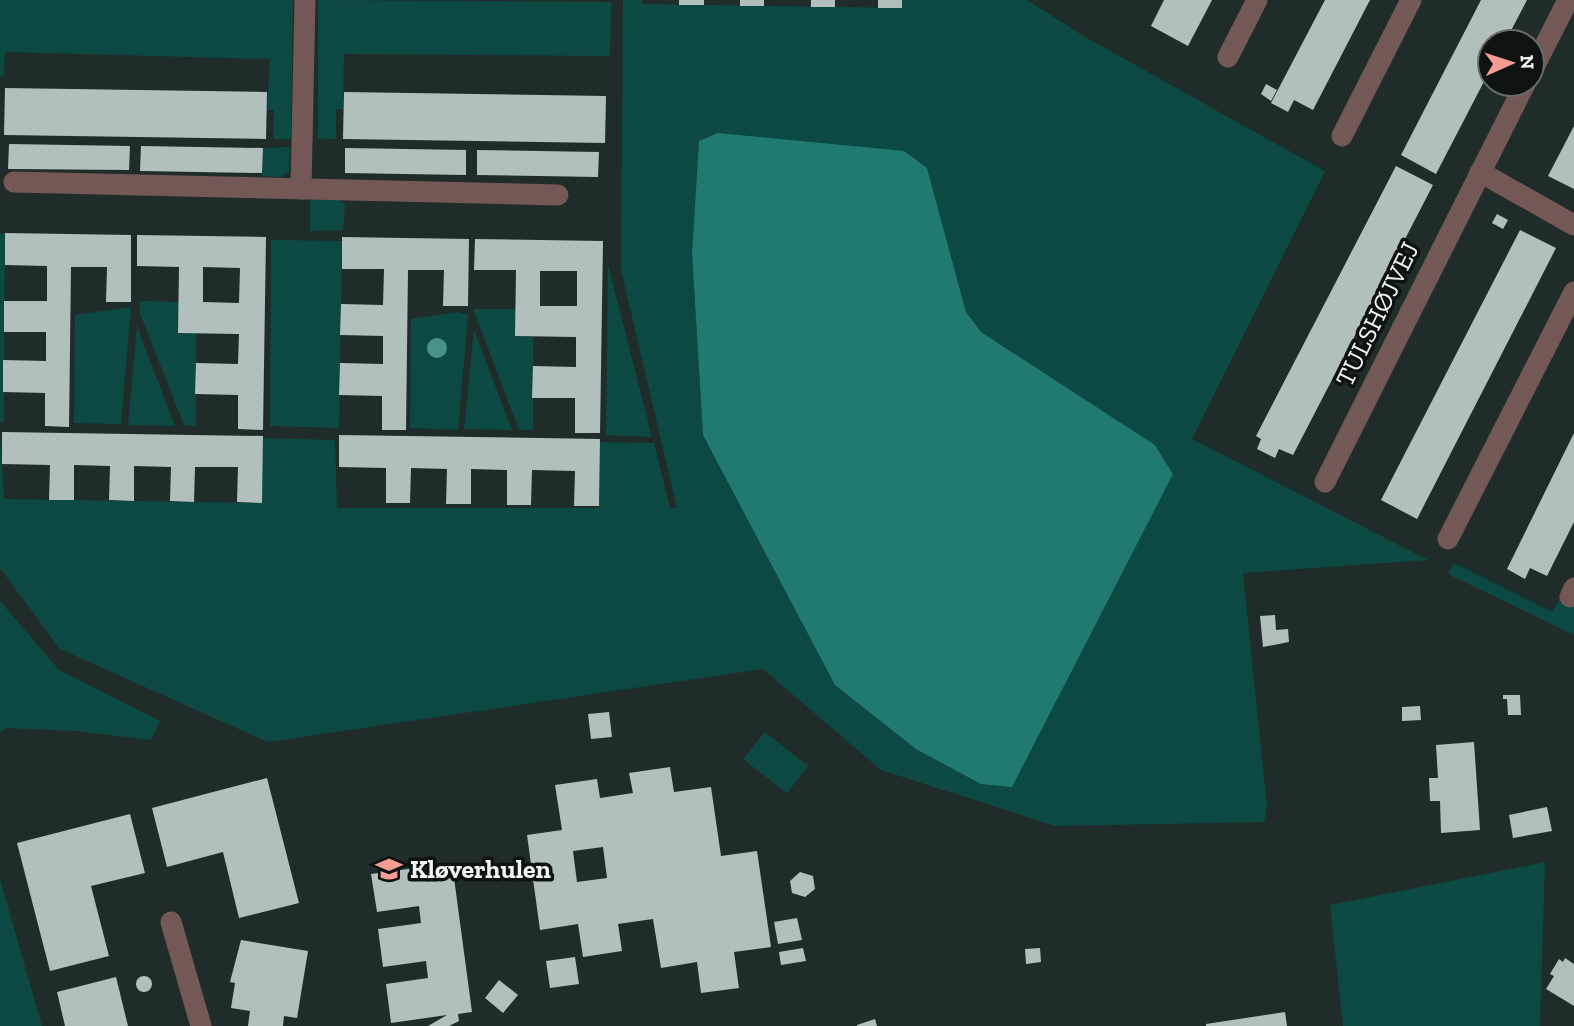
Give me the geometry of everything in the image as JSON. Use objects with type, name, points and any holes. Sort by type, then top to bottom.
[{"type":"street","points":[[301,189],[305,0]]},
{"type":"street","points":[[1228,57],[1257,0]]},
{"type":"street","points":[[1342,136],[1410,0]]},
{"type":"street","points":[[1546,43],[1568,0]]},
{"type":"street","name":"TULSHØJVEJ","points":[[1325,482],[1518,98]]},
{"type":"street","points":[[1480,172],[1574,225]]},
{"type":"street","points":[[14,182],[558,195]]},
{"type":"street","points":[[1448,539],[1574,292]]},
{"type":"street","points":[[171,922],[201,1026]]},
{"type":"shaded area","points":[[0,0],[293,0],[291,139],[273,139],[274,110],[267,110],[270,59],[5,52],[4,76],[0,77]]},
{"type":"shaded area","points":[[318,0],[611,2],[610,56],[344,54],[343,109],[336,109],[336,139],[318,138]]},
{"type":"shaded area","points":[[623,0],[642,0],[642,4],[901,8],[902,0],[1027,0],[1085,37],[1325,171],[1192,439],[1428,560],[1243,573],[1267,807],[1264,822],[1055,826],[881,770],[763,669],[268,742],[60,649],[0,568],[0,433],[4,499],[261,503],[263,438],[335,440],[337,508],[599,508],[600,442],[654,443],[670,508],[677,508],[621,270]],"holes":[[[699,141],[927,168],[966,312],[981,332],[1155,445],[1173,474],[1097,619],[703,435],[692,253]]]},
{"type":"shaded area","points":[[718,133],[904,151],[927,168],[966,312],[981,332],[1155,445],[1173,474],[1012,787],[981,784],[916,749],[835,685],[703,435],[692,253],[699,141]]},
{"type":"shaded area","points":[[290,147],[289,171],[281,177],[262,176],[263,148]]},
{"type":"shaded area","points":[[310,200],[339,200],[345,204],[343,230],[310,231]]},
{"type":"shaded area","points":[[5,233],[4,422],[0,422],[0,234]]},
{"type":"shaded area","points":[[271,240],[342,241],[339,428],[270,426]]},
{"type":"shaded area","points":[[608,265],[652,437],[606,435]]},
{"type":"shaded area","points":[[140,301],[179,302],[178,333],[196,333],[196,426],[184,425],[139,311]]},
{"type":"shaded area","points":[[131,307],[121,424],[74,423],[75,315]]},
{"type":"shaded area","points":[[473,309],[516,309],[515,336],[533,337],[533,430],[519,430]]},
{"type":"shaded area","points":[[457,312],[468,315],[458,430],[410,428],[411,319]]},
{"type":"shaded area","points":[[137,327],[175,426],[128,425]]},
{"type":"shaded area","points":[[474,330],[512,430],[464,429]]},
{"type":"shaded area","points":[[1454,563],[1552,612],[1561,598],[1574,603],[1574,635],[1448,574]]},
{"type":"shaded area","points":[[0,601],[59,670],[160,721],[151,740],[75,731],[6,728],[0,733]]},
{"type":"shaded area","points":[[765,732],[808,766],[787,793],[743,759]]},
{"type":"shaded area","points":[[1545,862],[1540,1026],[1343,1026],[1330,905]]},
{"type":"shaded area","points":[[0,879],[42,1026],[0,1026]]},
{"type":"building","points":[[679,0],[704,0],[704,5],[679,5]]},
{"type":"building","points":[[740,0],[764,0],[764,6],[740,6]]},
{"type":"building","points":[[811,0],[835,0],[835,7],[811,7]]},
{"type":"building","points":[[878,0],[902,0],[902,8],[878,8]]},
{"type":"building","points":[[1164,0],[1212,0],[1188,46],[1151,26]]},
{"type":"building","points":[[1325,0],[1370,0],[1313,110],[1294,100],[1288,112],[1271,103]]},
{"type":"building","points":[[1481,0],[1527,0],[1512,28],[1476,28],[1476,97],[1436,174],[1401,155]]},
{"type":"building","points":[[1266,84],[1277,90],[1271,101],[1261,94]]},
{"type":"building","points":[[5,88],[267,92],[266,139],[4,135]]},
{"type":"building","points":[[344,92],[606,96],[605,143],[343,139]]},
{"type":"building","points":[[1574,126],[1574,189],[1548,176]]},
{"type":"building","points":[[9,144],[130,146],[129,170],[8,169]]},
{"type":"building","points":[[141,146],[263,148],[262,173],[140,171]]},
{"type":"building","points":[[345,148],[466,150],[466,175],[345,173]]},
{"type":"building","points":[[477,150],[599,152],[598,177],[477,175]]},
{"type":"building","points":[[1396,166],[1433,185],[1293,455],[1279,449],[1275,458],[1257,449],[1261,439],[1256,436]]},
{"type":"building","points":[[1497,214],[1508,220],[1503,229],[1492,223]]},
{"type":"building","points":[[1520,230],[1556,248],[1417,519],[1381,500]]},
{"type":"building","points":[[5,233],[131,235],[131,302],[106,302],[107,267],[71,267],[69,427],[45,426],[45,393],[3,392],[3,360],[46,361],[46,332],[4,332],[4,301],[47,301],[47,266],[5,265]]},
{"type":"building","points":[[137,235],[266,237],[263,430],[238,429],[238,395],[195,394],[196,363],[238,364],[239,334],[178,333],[179,267],[137,266]],"holes":[[[203,267],[240,268],[239,303],[203,302]]]},
{"type":"building","points":[[342,237],[469,239],[468,306],[443,306],[444,270],[408,270],[406,430],[382,430],[382,396],[339,395],[340,363],[383,364],[383,336],[340,335],[341,304],[383,305],[384,269],[342,269]]},
{"type":"building","points":[[475,239],[603,241],[600,433],[575,433],[575,398],[532,398],[533,366],[576,367],[576,337],[515,336],[516,270],[474,270]],"holes":[[[540,271],[577,271],[577,306],[540,306]]]},
{"type":"building","points":[[2,432],[263,436],[262,503],[237,502],[238,467],[195,467],[194,502],[170,501],[171,467],[134,466],[134,501],[109,500],[110,466],[74,465],[74,500],[49,500],[50,465],[2,464]]},
{"type":"building","points":[[1574,433],[1574,522],[1547,576],[1530,568],[1525,579],[1507,569]]},
{"type":"building","points":[[339,435],[600,439],[599,506],[574,506],[575,471],[532,470],[531,505],[507,505],[507,470],[471,469],[471,504],[446,504],[447,469],[411,468],[410,503],[386,503],[386,468],[339,467]]},
{"type":"building","points":[[1275,615],[1276,630],[1288,629],[1289,642],[1263,647],[1260,616]]},
{"type":"building","points":[[1503,695],[1520,695],[1521,715],[1508,715],[1507,699],[1503,699]]},
{"type":"building","points":[[1420,706],[1421,720],[1402,721],[1402,707]]},
{"type":"building","points":[[609,712],[612,737],[591,739],[588,714]]},
{"type":"building","points":[[1474,742],[1480,830],[1441,833],[1440,801],[1430,801],[1429,778],[1438,778],[1436,745]]},
{"type":"building","points":[[670,767],[674,792],[711,787],[721,856],[757,851],[771,947],[734,952],[739,988],[701,993],[697,962],[661,968],[653,919],[618,924],[622,951],[583,957],[578,924],[540,930],[527,835],[562,830],[555,785],[597,779],[600,798],[633,793],[629,773]],"holes":[[[603,847],[607,878],[577,882],[573,851]]]},
{"type":"building","points":[[267,778],[299,903],[239,918],[223,852],[167,867],[152,808]]},
{"type":"building","points":[[1547,807],[1552,831],[1513,838],[1509,815]]},
{"type":"building","points":[[130,814],[145,873],[91,886],[109,956],[50,971],[17,843]]},
{"type":"building","points":[[452,863],[472,1012],[458,1014],[459,1021],[449,1026],[428,1026],[447,1015],[391,1023],[386,984],[428,978],[426,961],[383,967],[378,929],[421,923],[419,906],[377,912],[371,874]]},
{"type":"building","points":[[800,872],[813,876],[815,889],[805,897],[792,893],[790,881]]},
{"type":"building","points":[[797,918],[802,940],[778,944],[774,922]]},
{"type":"building","points":[[241,940],[308,951],[297,1018],[284,1016],[283,1026],[248,1026],[250,1011],[231,1008],[235,983],[230,982]]},
{"type":"building","points":[[803,948],[806,961],[781,965],[779,952]]},
{"type":"building","points":[[1040,948],[1041,962],[1026,964],[1025,949]]},
{"type":"building","points":[[575,957],[579,984],[550,988],[546,961]]},
{"type":"building","points":[[1565,958],[1574,964],[1574,1006],[1546,989],[1554,976],[1550,974],[1559,959],[1563,962]]},
{"type":"building","points":[[144,976],[152,984],[144,992],[136,984]]},
{"type":"building","points":[[116,977],[128,1026],[65,1026],[57,992]]},
{"type":"building","points":[[499,980],[518,995],[503,1013],[485,998]]},
{"type":"building","points":[[1285,1012],[1287,1026],[1206,1026],[1206,1024]]},
{"type":"building","points":[[875,1019],[877,1026],[857,1026],[857,1025]]},
{"type":"place","name":"Kløverhulen","points":[[389,869]]}]
